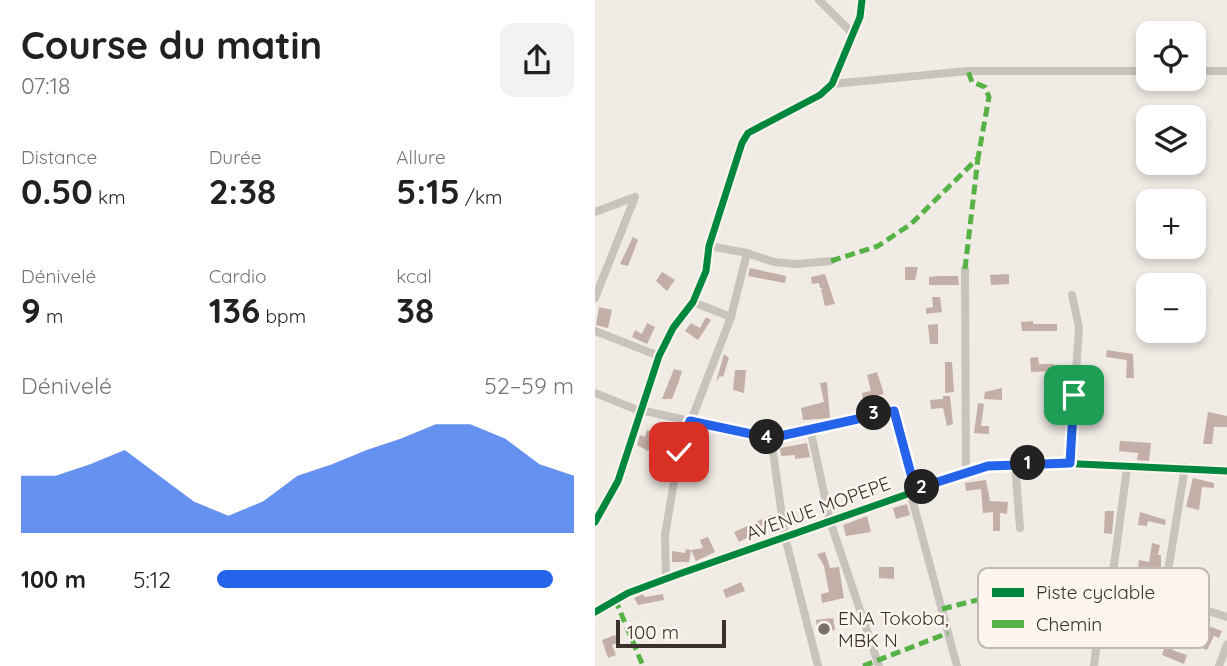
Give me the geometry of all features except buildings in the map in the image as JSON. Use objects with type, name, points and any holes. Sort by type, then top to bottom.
[{"type":"street","points":[[819,0],[853,34]]},
{"type":"street","points":[[595,522],[618,481],[639,408],[659,356],[673,328],[693,302],[706,271],[709,246],[735,161],[748,133],[820,95],[832,84],[853,34],[862,0]]},
{"type":"street","points":[[832,84],[968,71],[1136,71]]},
{"type":"street","points":[[1206,71],[1227,71]]},
{"type":"street","points":[[595,212],[635,197],[595,298]]},
{"type":"street","points":[[709,246],[747,253],[773,262],[796,264],[831,261]]},
{"type":"street","points":[[666,579],[665,535],[671,488],[690,421],[731,317],[747,253]]},
{"type":"street","points":[[965,269],[966,472]]},
{"type":"street","points":[[1070,463],[1079,327],[1072,295]]},
{"type":"street","points":[[693,302],[731,317]]},
{"type":"street","points":[[595,331],[659,356]]},
{"type":"street","points":[[595,393],[639,408],[771,438],[894,411],[957,666]]},
{"type":"street","points":[[810,428],[830,521],[879,666]]},
{"type":"street","points":[[771,438],[785,537],[818,666]]},
{"type":"street","points":[[1014,463],[1020,528]]},
{"type":"street","name":"AVENUE MOPEPE","points":[[595,612],[628,593],[913,490],[988,466],[1070,463],[1126,468],[1185,467],[1227,471]]},
{"type":"street","points":[[1169,568],[1185,467]]},
{"type":"street","points":[[1114,568],[1126,468]]},
{"type":"street","points":[[1209,611],[1227,617]]},
{"type":"street","points":[[1219,666],[1227,644]]},
{"type":"street","points":[[1094,666],[1097,648]]},
{"type":"marked path","points":[[831,261],[878,246],[911,224],[978,158],[989,97],[985,87],[972,82],[968,71]]},
{"type":"marked path","points":[[965,269],[978,158]]},
{"type":"marked path","points":[[615,599],[643,666]]},
{"type":"marked path","points":[[942,609],[978,600]]},
{"type":"marked path","points":[[863,666],[948,633]]},
{"type":"cycle path","points":[[595,522],[618,481],[659,356],[673,328],[693,302],[706,271],[709,246],[742,143],[748,133],[820,95],[832,84],[860,17],[862,0]]},
{"type":"cycle path","points":[[595,612],[628,593],[679,574],[988,466],[1058,463],[1227,471]]},
{"type":"place","name":"ENA Tokoba, MBK N","points":[[824,629]]},
{"type":"route","points":[[679,452],[690,421],[771,438],[888,410],[897,414],[915,489],[988,466],[1070,463],[1074,395]]}]
